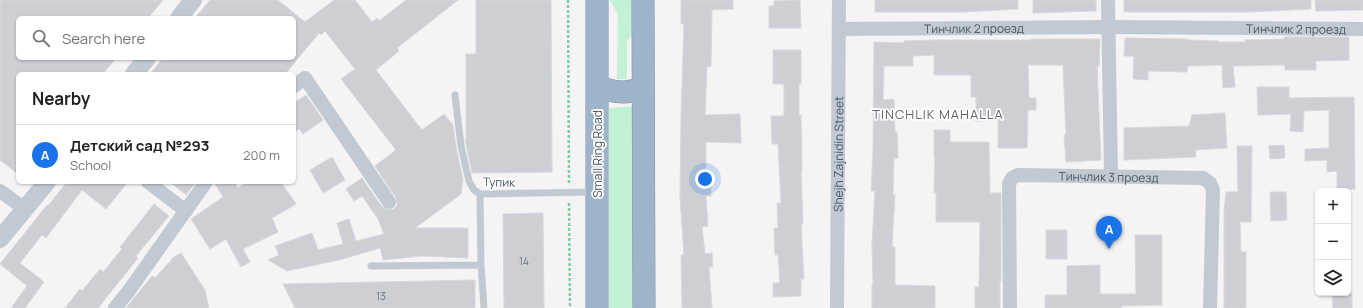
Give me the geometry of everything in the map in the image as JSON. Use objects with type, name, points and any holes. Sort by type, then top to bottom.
[{"type":"highway","name":"Small Ring Road","points":[[597,0],[597,308]]},
{"type":"highway","points":[[643,0],[644,308]]},
{"type":"highway","points":[[597,86],[610,91],[623,93],[643,88]]},
{"type":"street","points":[[181,16],[193,0]]},
{"type":"street","name":"Shejh Zajnidin Street","points":[[837,308],[839,0]]},
{"type":"street","points":[[1108,0],[1110,176]]},
{"type":"street","name":"Тинчлик 2 проезд","points":[[839,29],[1108,27],[1363,30]]},
{"type":"street","points":[[136,72],[145,60]]},
{"type":"street","points":[[296,85],[305,78],[389,202]]},
{"type":"street","name":"Тинчлик 3 проезд","points":[[1010,308],[1009,184],[1012,178],[1018,174],[1203,178],[1210,183],[1213,190],[1210,308]]},
{"type":"street","points":[[0,239],[45,184]]},
{"type":"street","points":[[151,184],[186,211]]},
{"type":"street","points":[[115,308],[205,184]]},
{"type":"street","points":[[0,191],[25,209]]},
{"type":"lane","name":"Тупик","points":[[455,95],[461,146],[468,181],[474,190],[480,194],[596,192]]},
{"type":"lane","points":[[480,194],[481,265],[484,308]]},
{"type":"lane","points":[[371,266],[481,265]]},
{"type":"path","points":[[568,0],[570,308]]},
{"type":"green space","points":[[610,0],[634,0],[635,31],[627,41],[627,79],[617,79],[618,14]]},
{"type":"green space","points":[[635,106],[635,308],[609,308],[609,108]]},
{"type":"building","points":[[0,0],[163,0],[150,16],[16,16],[16,60],[114,60],[105,72],[16,72],[16,172],[0,160]]},
{"type":"building","points":[[210,0],[278,0],[305,22],[334,0],[355,0],[372,22],[377,18],[379,21],[406,0],[458,0],[397,48],[399,51],[376,70],[422,130],[444,114],[453,125],[463,179],[461,194],[415,228],[468,228],[468,258],[422,256],[383,260],[380,248],[339,260],[287,271],[268,260],[279,255],[275,246],[312,233],[318,250],[343,244],[337,223],[349,219],[356,241],[384,234],[378,219],[362,196],[354,201],[346,189],[362,178],[382,207],[389,210],[394,209],[397,205],[396,198],[375,166],[396,150],[341,79],[355,69],[325,31],[321,35],[319,33],[287,72],[152,72],[161,60],[296,60],[296,16],[197,16]]},
{"type":"building","points":[[476,0],[551,0],[552,172],[472,173],[465,139],[466,141],[466,54],[476,54]]},
{"type":"building","points":[[681,0],[733,0],[733,9],[712,10],[711,66],[707,67],[705,115],[740,114],[741,143],[706,142],[706,172],[711,172],[711,196],[706,196],[708,226],[702,227],[705,254],[712,253],[713,267],[709,267],[712,308],[682,308],[681,255],[684,255],[680,198],[684,24],[681,24]]},
{"type":"building","points":[[800,0],[801,28],[769,28],[769,6],[774,6],[774,1]]},
{"type":"building","points":[[875,0],[1018,0],[1018,9],[964,12],[875,12]]},
{"type":"building","points":[[1033,0],[1096,0],[1096,11],[1033,13]]},
{"type":"building","points":[[1124,0],[1311,0],[1311,9],[1251,12],[1124,12]]},
{"type":"building","points":[[1315,0],[1363,0],[1363,10],[1316,11]]},
{"type":"building","points":[[1284,37],[1349,37],[1349,60],[1316,61],[1316,70],[1285,70],[1285,65],[1233,66],[1235,87],[1223,88],[1222,65],[1188,66],[1187,72],[1148,71],[1148,80],[1133,79],[1134,56],[1124,56],[1125,38],[1245,42],[1245,40],[1284,39]]},
{"type":"building","points":[[1100,39],[1099,66],[1097,66],[1101,160],[1066,162],[1063,65],[1028,65],[1029,98],[1036,98],[1036,110],[1028,110],[1027,148],[998,148],[998,120],[976,121],[976,97],[971,97],[971,75],[934,75],[934,55],[913,56],[913,66],[884,66],[883,100],[894,99],[895,132],[897,132],[898,158],[894,158],[893,195],[895,195],[892,247],[895,247],[895,285],[935,286],[935,308],[872,308],[872,243],[875,191],[871,191],[874,42],[904,43],[904,41],[935,40]]},
{"type":"building","points":[[773,50],[801,50],[799,115],[801,115],[803,224],[801,224],[804,279],[801,279],[801,296],[773,297],[773,283],[780,283],[778,255],[775,255],[774,228],[778,228],[777,203],[781,203],[778,144],[772,144],[771,116],[784,116],[784,84],[773,84]]},
{"type":"building","points":[[1257,87],[1289,87],[1289,98],[1354,97],[1355,189],[1337,188],[1337,171],[1327,172],[1327,160],[1305,161],[1305,149],[1329,148],[1329,110],[1304,111],[1303,132],[1290,131],[1291,114],[1258,115]]},
{"type":"building","points":[[306,95],[323,120],[303,134],[299,129],[296,131],[296,102]]},
{"type":"building","points":[[1225,113],[1227,148],[1195,150],[1196,157],[1124,160],[1124,128],[1189,126],[1192,115]]},
{"type":"building","points":[[934,130],[950,130],[950,142],[989,142],[990,193],[1001,193],[1000,308],[975,308],[975,287],[979,287],[980,222],[936,222],[936,192],[934,193]]},
{"type":"building","points":[[1284,145],[1285,158],[1270,159],[1269,146]]},
{"type":"building","points":[[1237,146],[1252,146],[1251,222],[1240,222],[1241,252],[1246,252],[1246,308],[1224,308],[1224,211],[1226,192],[1238,192]]},
{"type":"building","points":[[332,157],[345,180],[323,193],[310,170]]},
{"type":"building","points":[[65,184],[126,184],[106,209],[82,190],[46,238],[42,235],[20,263],[44,282],[25,308],[11,308],[27,286],[0,264],[47,205],[48,206]]},
{"type":"building","points":[[172,184],[194,184],[186,195]]},
{"type":"building","points":[[215,184],[235,184],[238,188],[245,184],[282,184],[296,204],[272,218],[278,232],[243,249],[250,262],[241,267],[226,239],[210,249],[191,219],[223,197]]},
{"type":"building","points":[[1270,192],[1286,192],[1287,220],[1271,221]]},
{"type":"building","points":[[154,204],[169,216],[136,256],[138,258],[98,308],[65,308],[80,289],[82,291],[100,269],[103,272],[122,249],[120,247]]},
{"type":"building","points":[[543,213],[544,308],[504,308],[503,214]]},
{"type":"building","points":[[1046,230],[1067,230],[1067,259],[1046,259]]},
{"type":"building","points":[[1135,235],[1162,235],[1162,305],[1122,306],[1122,308],[1045,308],[1045,295],[1067,295],[1067,266],[1100,265],[1100,294],[1136,294]]},
{"type":"building","points":[[181,253],[205,290],[209,308],[126,308],[152,276],[155,278],[174,257]]},
{"type":"building","points":[[475,280],[475,308],[295,308],[283,284]]},
{"type":"building","points":[[1352,293],[1352,308],[1333,308],[1332,296],[1351,296]]},
{"type":"place","name":"Детский сад №293","points":[[1109,249]]},
{"type":"district","name":"TINCHLIK MAHALLA","points":[[938,114]]}]
